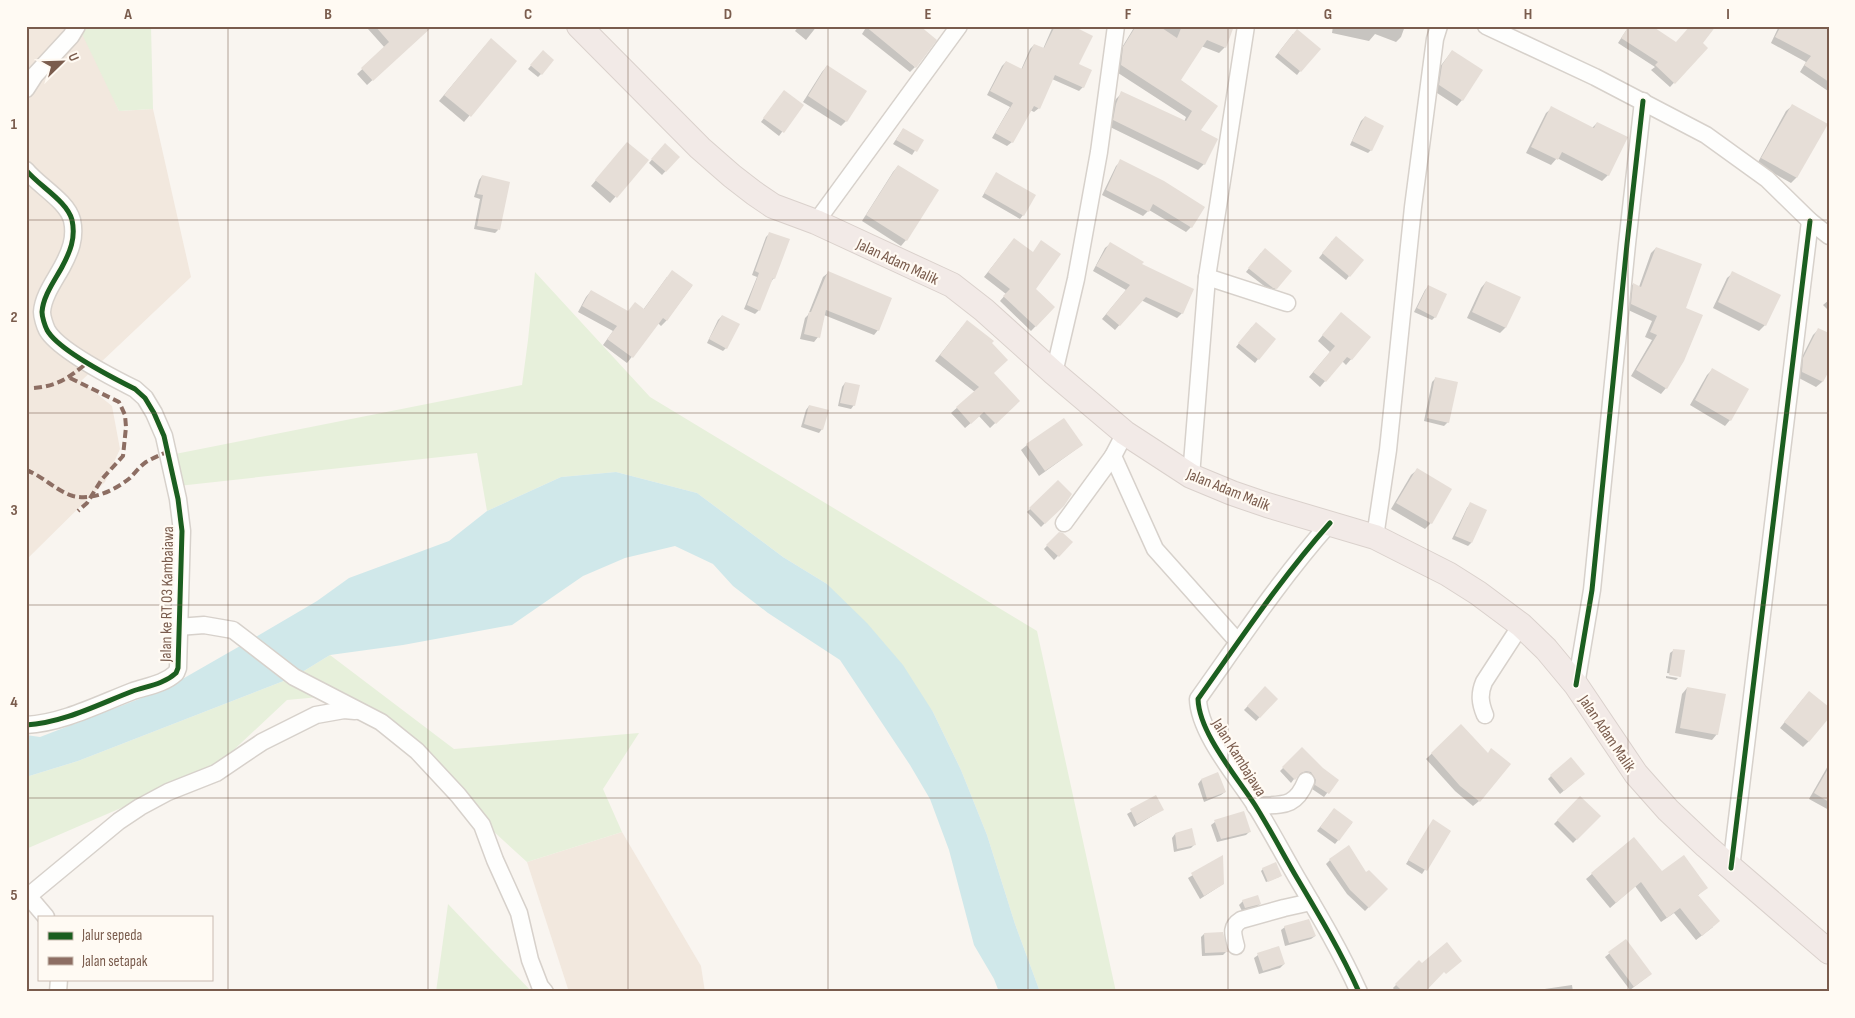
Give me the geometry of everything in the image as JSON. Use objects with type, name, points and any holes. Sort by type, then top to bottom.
[{"type":"highway","name":"Jalan Adam Malik","points":[[579,26],[700,148],[732,176],[773,206],[816,222],[952,285],[984,310],[1125,433],[1191,476],[1232,494],[1375,537],[1448,574],[1478,593],[1521,625],[1546,649],[1576,685],[1636,774],[1668,810],[1731,868],[1829,952]]},
{"type":"street","points":[[26,89],[35,75],[71,36],[77,26]]},
{"type":"street","points":[[816,222],[959,26]]},
{"type":"street","points":[[1054,373],[1076,279],[1099,152],[1116,26]]},
{"type":"street","points":[[1191,476],[1207,277],[1246,26]]},
{"type":"street","points":[[1375,537],[1388,450],[1413,207],[1435,39],[1439,26]]},
{"type":"street","points":[[1486,26],[1643,102],[1706,135],[1767,179],[1810,221],[1829,236]]},
{"type":"street","points":[[1576,685],[1592,590],[1643,102]]},
{"type":"street","name":"Jalan ke RT 03 Kambaiawa","points":[[26,170],[36,182],[65,207],[72,219],[72,247],[46,297],[42,313],[47,330],[61,345],[135,389],[145,398],[164,436],[178,499],[182,531],[178,668],[176,673],[171,678],[57,719],[26,725]]},
{"type":"street","points":[[1731,868],[1810,221]]},
{"type":"street","points":[[1207,277],[1286,302]]},
{"type":"street","points":[[1064,523],[1113,456],[1125,433]]},
{"type":"street","points":[[1113,456],[1155,549],[1238,642]]},
{"type":"street","name":"Jalan Kambajawa","points":[[1330,523],[1303,553],[1238,642],[1198,699],[1198,709],[1202,721],[1223,758],[1255,806],[1312,902],[1340,952],[1358,992]]},
{"type":"street","points":[[178,627],[204,625],[232,630],[294,678],[388,727],[417,751],[458,795],[482,825],[495,860],[519,913],[524,927],[530,960],[538,981],[545,992]]},
{"type":"street","points":[[1485,715],[1480,704],[1480,690],[1521,625]]},
{"type":"street","points":[[45,916],[28,898],[119,821],[140,807],[168,792],[216,773],[262,742],[316,715],[344,710],[360,711]]},
{"type":"street","points":[[1255,806],[1289,803],[1296,800],[1306,781]]},
{"type":"street","points":[[1236,946],[1232,930],[1235,924],[1241,920],[1312,902]]},
{"type":"shaded area","points":[[26,26],[83,26],[119,111],[153,109],[191,277],[81,381],[112,406],[120,449],[105,482],[26,560]]},
{"type":"shaded area","points":[[622,832],[701,966],[705,992],[569,992],[527,862]]},
{"type":"green space","points":[[83,26],[151,26],[153,109],[119,111],[83,36]]},
{"type":"green space","points":[[535,272],[650,397],[1037,631],[1116,992],[1040,992],[1015,924],[987,835],[961,770],[933,712],[827,584],[783,557],[697,493],[616,472],[561,477],[487,511],[477,453],[169,487],[160,457],[522,385]]},
{"type":"green space","points":[[330,655],[454,749],[639,733],[603,789],[622,832],[527,862],[492,830],[417,742],[341,695],[287,700],[208,774],[172,786],[26,849],[26,777],[78,761],[294,677]]},
{"type":"green space","points":[[448,904],[532,992],[436,992]]},
{"type":"water","points":[[616,472],[697,493],[783,557],[827,584],[867,623],[903,665],[933,712],[961,770],[987,835],[1015,924],[1040,992],[999,992],[994,979],[974,945],[949,850],[930,799],[910,765],[840,660],[768,613],[733,586],[713,564],[675,546],[625,558],[583,576],[512,625],[403,645],[330,655],[294,677],[78,761],[26,777],[26,735],[40,737],[165,689],[317,601],[349,578],[449,541],[487,511],[561,477]]},
{"type":"building","points":[[375,26],[433,26],[373,81],[361,68],[389,42]]},
{"type":"building","points":[[865,26],[920,26],[937,40],[916,68]]},
{"type":"building","points":[[1055,26],[1073,26],[1093,36],[1079,64],[1092,70],[1084,88],[1055,75],[1040,109],[1034,106],[1013,143],[995,133],[1013,103],[990,91],[1006,61],[1022,69],[1034,44],[1044,48]]},
{"type":"building","points":[[1136,26],[1159,26],[1177,38],[1182,26],[1234,26],[1226,48],[1207,40],[1181,80],[1218,106],[1201,130],[1218,139],[1205,165],[1113,120],[1121,91],[1186,121],[1192,111],[1121,65],[1123,47]]},
{"type":"building","points":[[1629,26],[1652,26],[1676,42],[1690,26],[1716,26],[1703,43],[1708,48],[1675,84],[1655,65],[1658,62],[1621,38]]},
{"type":"building","points":[[1781,26],[1829,26],[1829,82],[1804,65],[1811,56],[1775,37]]},
{"type":"building","points":[[1297,29],[1321,49],[1301,72],[1278,53]]},
{"type":"building","points":[[491,38],[517,61],[471,117],[444,95]]},
{"type":"building","points":[[543,50],[554,60],[542,75],[530,65]]},
{"type":"building","points":[[1452,50],[1483,70],[1463,101],[1439,85],[1442,65]]},
{"type":"building","points":[[827,65],[867,91],[847,122],[808,96]]},
{"type":"building","points":[[784,90],[804,105],[784,133],[763,118]]},
{"type":"building","points":[[1792,104],[1828,124],[1797,178],[1761,158]]},
{"type":"building","points":[[1551,106],[1594,128],[1597,122],[1628,137],[1609,176],[1562,152],[1558,160],[1531,147]]},
{"type":"building","points":[[1365,116],[1384,126],[1372,151],[1352,141]]},
{"type":"building","points":[[903,128],[924,140],[917,152],[896,140]]},
{"type":"building","points":[[627,142],[649,160],[617,198],[595,180]]},
{"type":"building","points":[[665,143],[680,157],[666,172],[651,159]]},
{"type":"building","points":[[1120,159],[1164,181],[1205,207],[1192,228],[1153,204],[1149,212],[1106,190]]},
{"type":"building","points":[[898,165],[939,190],[907,241],[866,215]]},
{"type":"building","points":[[996,172],[1036,195],[1024,216],[984,193]]},
{"type":"building","points":[[482,175],[510,182],[500,230],[477,226],[483,195],[477,194]]},
{"type":"building","points":[[769,232],[790,239],[775,279],[773,278],[760,311],[747,305],[759,273],[755,271]]},
{"type":"building","points":[[1336,236],[1364,260],[1350,277],[1322,253]]},
{"type":"building","points":[[1014,238],[1033,252],[1041,240],[1061,254],[1036,289],[1055,307],[1036,327],[1003,296],[1010,289],[988,272]]},
{"type":"building","points":[[1110,242],[1144,262],[1142,264],[1194,289],[1183,314],[1146,297],[1120,326],[1106,314],[1130,285],[1096,266]]},
{"type":"building","points":[[1656,247],[1702,264],[1686,308],[1703,315],[1684,361],[1667,389],[1636,370],[1657,335],[1650,332],[1657,316],[1631,304],[1633,283],[1641,287]]},
{"type":"building","points":[[1265,248],[1292,271],[1277,289],[1273,288],[1248,268]]},
{"type":"building","points":[[672,270],[693,285],[667,321],[663,318],[633,358],[607,339],[617,326],[582,306],[591,290],[628,311],[635,302],[644,309]]},
{"type":"building","points":[[828,271],[892,298],[879,331],[826,310],[820,338],[804,334],[809,312],[811,312]]},
{"type":"building","points":[[1732,271],[1781,295],[1766,326],[1718,302]]},
{"type":"building","points":[[1486,281],[1521,297],[1506,328],[1472,312]]},
{"type":"building","points":[[1428,285],[1447,294],[1436,318],[1417,308]]},
{"type":"building","points":[[1341,312],[1371,337],[1352,360],[1347,357],[1326,382],[1313,372],[1335,346],[1322,335]]},
{"type":"building","points":[[722,315],[740,324],[727,349],[709,339]]},
{"type":"building","points":[[967,320],[994,341],[992,343],[1008,360],[994,373],[1020,401],[996,424],[984,412],[971,424],[956,407],[979,387],[940,355]]},
{"type":"building","points":[[1256,322],[1276,339],[1259,360],[1238,343]]},
{"type":"building","points":[[1818,328],[1829,333],[1829,371],[1823,382],[1802,372],[1803,358]]},
{"type":"building","points":[[1712,368],[1749,389],[1731,421],[1695,400]]},
{"type":"building","points":[[1435,377],[1458,382],[1449,423],[1427,418]]},
{"type":"building","points":[[845,382],[860,385],[855,406],[840,403]]},
{"type":"building","points":[[809,405],[829,410],[823,430],[804,424]]},
{"type":"building","points":[[1064,418],[1083,445],[1045,471],[1026,444]]},
{"type":"building","points":[[1417,468],[1452,489],[1432,524],[1396,503]]},
{"type":"building","points":[[1058,480],[1072,494],[1064,506],[1045,524],[1029,508]]},
{"type":"building","points":[[1470,502],[1487,510],[1472,543],[1455,536]]},
{"type":"building","points":[[1059,532],[1063,533],[1073,542],[1059,557],[1046,545]]},
{"type":"building","points":[[1673,649],[1685,650],[1681,677],[1669,675]]},
{"type":"building","points":[[1265,686],[1278,699],[1260,718],[1247,706]]},
{"type":"building","points":[[1687,687],[1726,694],[1718,735],[1680,728]]},
{"type":"building","points":[[1809,691],[1829,707],[1829,718],[1809,742],[1784,722]]},
{"type":"building","points":[[1461,724],[1488,753],[1491,748],[1511,764],[1480,802],[1460,786],[1431,753]]},
{"type":"building","points":[[1302,747],[1323,768],[1339,780],[1329,794],[1315,785],[1316,780],[1311,772],[1301,773],[1295,780],[1282,767]]},
{"type":"building","points":[[1571,757],[1585,774],[1564,791],[1550,775]]},
{"type":"building","points":[[1829,767],[1829,802],[1814,793]]},
{"type":"building","points":[[1218,772],[1226,792],[1207,799],[1201,779]]},
{"type":"building","points":[[1156,795],[1164,810],[1137,824],[1130,809]]},
{"type":"building","points":[[1580,796],[1601,816],[1577,840],[1557,820]]},
{"type":"building","points":[[1334,808],[1353,822],[1339,841],[1320,827]]},
{"type":"building","points":[[1244,811],[1251,832],[1221,839],[1214,820]]},
{"type":"building","points":[[1433,819],[1451,831],[1427,871],[1408,860]]},
{"type":"building","points":[[1192,828],[1196,845],[1177,849],[1175,833]]},
{"type":"building","points":[[1634,837],[1662,871],[1684,855],[1708,888],[1698,895],[1720,921],[1702,936],[1680,908],[1667,918],[1641,882],[1616,903],[1591,873]]},
{"type":"building","points":[[1349,845],[1366,872],[1369,870],[1388,889],[1369,908],[1350,890],[1329,859]]},
{"type":"building","points":[[1223,855],[1224,884],[1204,896],[1191,873]]},
{"type":"building","points":[[1276,862],[1282,876],[1268,882],[1262,868]]},
{"type":"building","points":[[1258,895],[1261,904],[1245,908],[1242,900]]},
{"type":"building","points":[[1309,919],[1316,936],[1289,943],[1284,926]]},
{"type":"building","points":[[1223,932],[1228,952],[1205,953],[1204,933]]},
{"type":"building","points":[[1626,939],[1652,974],[1634,987],[1608,952]]},
{"type":"building","points":[[1447,942],[1462,961],[1446,974],[1444,972],[1425,992],[1403,992],[1395,984],[1419,960],[1422,963]]},
{"type":"building","points":[[1279,946],[1285,964],[1263,971],[1257,953]]},
{"type":"marked path","points":[[34,388],[57,383],[88,362]]},
{"type":"marked path","points":[[70,378],[119,402],[125,415],[126,427],[123,456],[102,479],[87,503],[78,511]]},
{"type":"marked path","points":[[26,470],[67,494],[81,497],[96,496],[118,487],[146,462],[167,452]]},
{"type":"cycle path","points":[[1576,685],[1592,590],[1643,101]]},
{"type":"cycle path","points":[[26,170],[65,206],[72,220],[73,227],[73,239],[70,250],[47,294],[43,306],[42,314],[46,328],[53,338],[74,355],[135,389],[145,398],[164,436],[178,499],[182,531],[178,668],[176,673],[161,682],[67,717],[26,725]]},
{"type":"cycle path","points":[[1731,868],[1810,221]]},
{"type":"cycle path","points":[[1330,523],[1278,587],[1198,699],[1200,712],[1212,740],[1266,823],[1330,934],[1359,992]]}]
